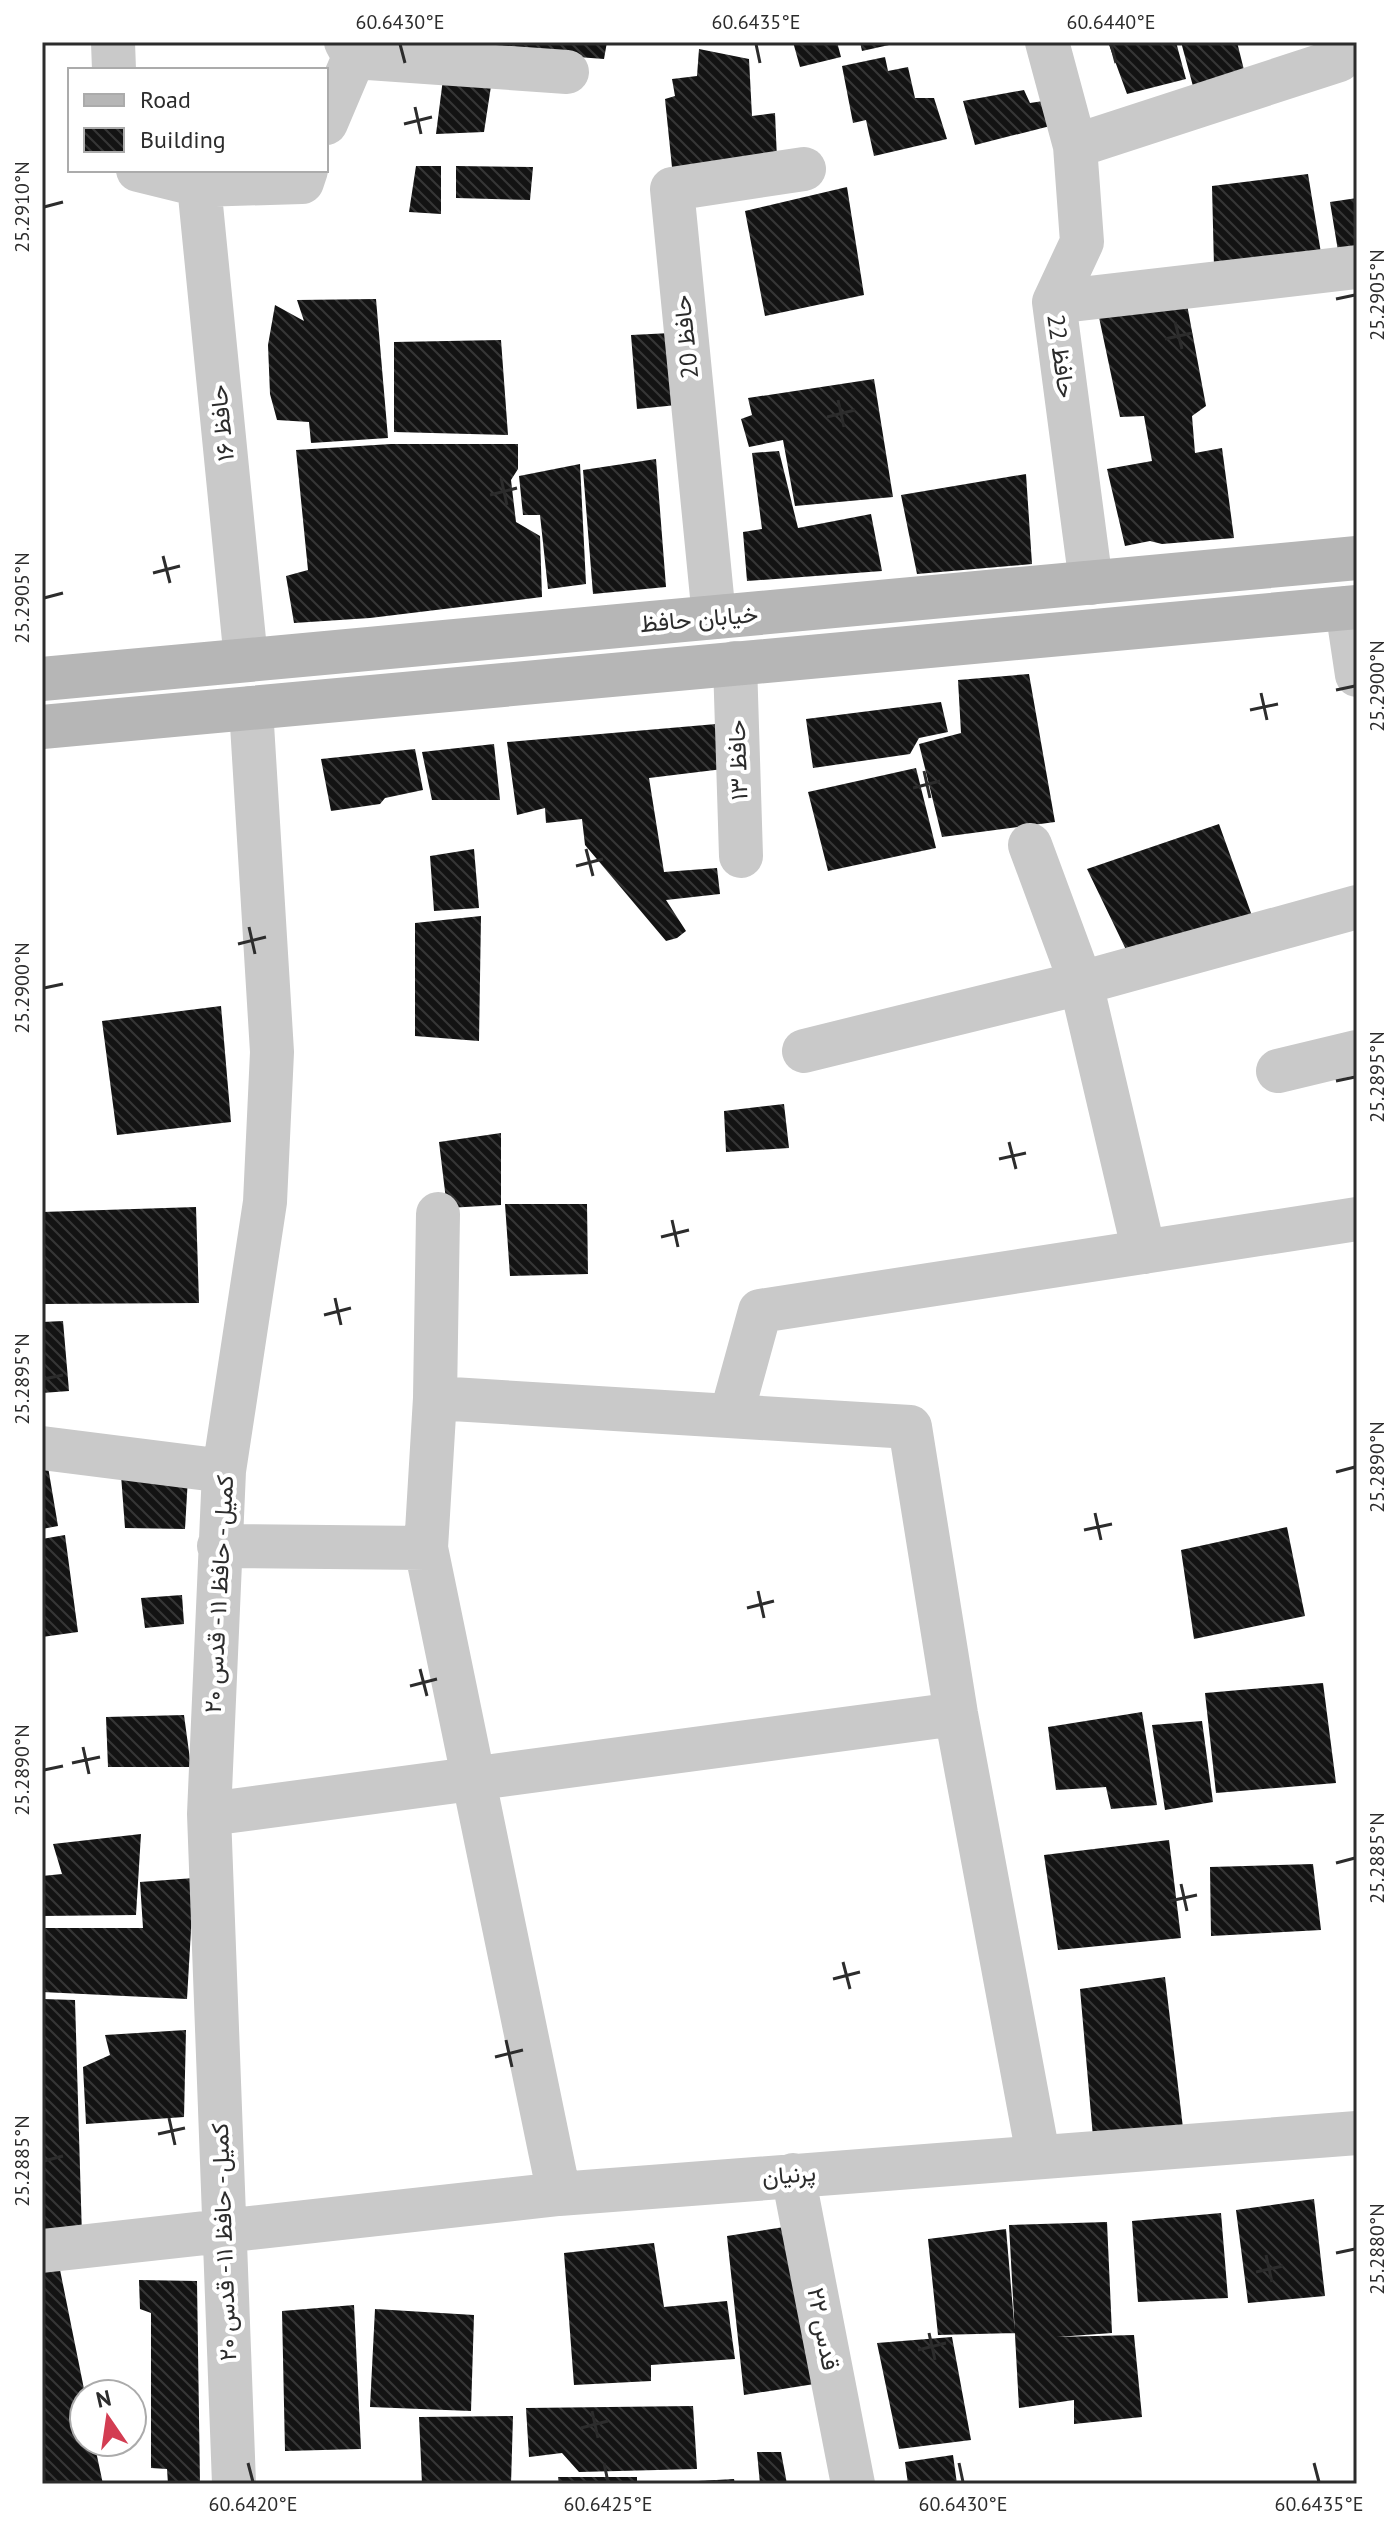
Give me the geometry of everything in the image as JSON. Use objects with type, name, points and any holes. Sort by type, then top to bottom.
[{"type":"main road","name":"خیابان حافظ","points":[[42,679],[1357,558]]},
{"type":"main road","name":"خیابان حافظ","points":[[42,727],[1352,607]]},
{"type":"street","points":[[113,42],[114,68]]},
{"type":"street","name":"حافظ 22","points":[[1047,42],[1075,146],[1082,242],[1054,302],[1091,583]]},
{"type":"street","points":[[328,117],[350,50],[567,72]]},
{"type":"street","points":[[1075,146],[1339,60]]},
{"type":"street","name":"حافظ 20","points":[[714,617],[672,189],[804,169]]},
{"type":"street","points":[[146,172],[199,185],[302,182],[305,172]]},
{"type":"street","name":"حافظ ۱۶","points":[[199,185],[246,660]]},
{"type":"street","points":[[1054,302],[1357,267]]},
{"type":"street","points":[[1352,607],[1357,675]]},
{"type":"street","name":"حافظ ۱۳","points":[[735,663],[741,856]]},
{"type":"street","name":"کمیل - حافظ ۱۱ - قدس ۲۰","points":[[234,2484],[222,2234],[209,1814],[224,1471],[265,1202],[272,1052],[251,708]]},
{"type":"street","points":[[1030,845],[1081,983],[1144,1252]]},
{"type":"street","points":[[804,1051],[1081,983],[1357,907]]},
{"type":"street","points":[[1278,1071],[1357,1052]]},
{"type":"street","points":[[438,1214],[435,1398],[426,1548],[559,2194]]},
{"type":"street","points":[[731,1416],[760,1311],[1357,1219]]},
{"type":"street","points":[[435,1398],[910,1427],[956,1714],[1038,2155]]},
{"type":"street","points":[[42,1448],[224,1471]]},
{"type":"street","points":[[219,1546],[426,1548]]},
{"type":"street","points":[[209,1814],[956,1714]]},
{"type":"street","name":"پرنیان","points":[[42,2251],[222,2234],[559,2194],[1357,2133]]},
{"type":"street","name":"قدس ۲۲","points":[[793,2175],[853,2484]]},
{"type":"building","points":[[381,42],[607,42],[604,59]]},
{"type":"building","points":[[793,42],[837,42],[841,57],[800,67]]},
{"type":"building","points":[[860,42],[898,42],[898,43],[862,51]]},
{"type":"building","points":[[1108,42],[1176,42],[1186,79],[1127,94]]},
{"type":"building","points":[[1181,42],[1237,42],[1247,82],[1197,101]]},
{"type":"building","points":[[699,49],[749,59],[752,116],[775,113],[777,159],[673,177],[665,99],[675,96],[672,79],[697,76]]},
{"type":"building","points":[[885,57],[888,71],[908,67],[915,98],[934,98],[947,139],[874,156],[866,120],[853,123],[842,66]]},
{"type":"building","points":[[444,71],[493,73],[484,132],[436,134]]},
{"type":"building","points":[[1024,90],[1030,103],[1050,100],[1058,124],[975,145],[963,101]]},
{"type":"building","points":[[416,166],[441,166],[441,214],[409,212]]},
{"type":"building","points":[[456,166],[533,167],[530,200],[456,198]]},
{"type":"building","points":[[1308,174],[1321,253],[1214,267],[1212,186]]},
{"type":"building","points":[[847,187],[864,295],[765,316],[745,211]]},
{"type":"building","points":[[1357,198],[1357,248],[1338,251],[1330,202]]},
{"type":"building","points":[[1185,294],[1206,406],[1192,416],[1195,453],[1222,448],[1234,538],[1162,544],[1150,541],[1125,546],[1107,469],[1152,461],[1144,416],[1120,417],[1096,303]]},
{"type":"building","points":[[376,299],[388,438],[311,443],[309,422],[277,420],[270,394],[268,345],[275,305],[304,321],[297,300]]},
{"type":"building","points":[[691,332],[697,403],[637,409],[631,335]]},
{"type":"building","points":[[501,340],[508,435],[394,432],[394,342]]},
{"type":"building","points":[[874,379],[893,497],[795,506],[783,440],[749,447],[741,419],[752,415],[748,398]]},
{"type":"building","points":[[391,444],[518,444],[518,469],[511,480],[516,522],[540,536],[542,597],[370,618],[294,623],[286,576],[308,570],[296,450]]},
{"type":"building","points":[[779,451],[798,528],[871,514],[882,571],[747,581],[743,532],[762,529],[752,453]]},
{"type":"building","points":[[656,459],[666,587],[593,594],[583,470]]},
{"type":"building","points":[[580,464],[586,584],[548,589],[540,515],[523,515],[519,476]]},
{"type":"building","points":[[1026,474],[1032,564],[917,574],[901,495]]},
{"type":"building","points":[[1029,674],[1055,822],[942,837],[919,744],[961,733],[958,680]]},
{"type":"building","points":[[941,702],[948,732],[919,738],[910,754],[813,768],[806,719]]},
{"type":"building","points":[[751,721],[756,765],[649,778],[664,872],[717,868],[720,894],[666,900],[686,931],[677,938],[666,941],[585,845],[582,819],[546,823],[545,808],[517,815],[507,742]]},
{"type":"building","points":[[494,744],[500,800],[432,800],[422,752]]},
{"type":"building","points":[[415,749],[423,790],[385,798],[380,804],[331,811],[321,759]]},
{"type":"building","points":[[916,768],[936,848],[828,871],[808,792]]},
{"type":"building","points":[[1219,824],[1256,927],[1131,960],[1087,869]]},
{"type":"building","points":[[474,849],[479,908],[434,911],[430,856]]},
{"type":"building","points":[[481,916],[479,1041],[415,1036],[415,923]]},
{"type":"building","points":[[221,1006],[231,1122],[117,1135],[102,1021]]},
{"type":"building","points":[[784,1104],[789,1148],[726,1152],[724,1111]]},
{"type":"building","points":[[501,1133],[501,1205],[447,1208],[439,1142]]},
{"type":"building","points":[[505,1204],[587,1204],[588,1274],[510,1276]]},
{"type":"building","points":[[196,1207],[199,1303],[42,1304],[42,1212]]},
{"type":"building","points":[[63,1321],[69,1391],[42,1393],[42,1322]]},
{"type":"building","points":[[46,1455],[58,1526],[42,1529],[42,1456]]},
{"type":"building","points":[[121,1475],[188,1477],[185,1529],[125,1528]]},
{"type":"building","points":[[1287,1527],[1305,1616],[1194,1639],[1181,1550]]},
{"type":"building","points":[[65,1535],[78,1632],[42,1637],[42,1539]]},
{"type":"building","points":[[182,1595],[184,1624],[145,1628],[141,1598]]},
{"type":"building","points":[[1323,1683],[1336,1783],[1216,1793],[1205,1693]]},
{"type":"building","points":[[1142,1712],[1157,1805],[1111,1809],[1106,1787],[1056,1790],[1048,1727]]},
{"type":"building","points":[[184,1715],[191,1767],[108,1767],[106,1717]]},
{"type":"building","points":[[1202,1721],[1213,1802],[1165,1810],[1152,1725]]},
{"type":"building","points":[[141,1834],[136,1915],[42,1916],[42,1876],[62,1874],[53,1844]]},
{"type":"building","points":[[1169,1840],[1181,1938],[1058,1950],[1044,1855]]},
{"type":"building","points":[[1313,1864],[1321,1930],[1211,1936],[1210,1867]]},
{"type":"building","points":[[194,1878],[187,1999],[42,1992],[42,1928],[143,1928],[140,1882]]},
{"type":"building","points":[[1165,1977],[1183,2128],[1093,2137],[1080,1989]]},
{"type":"building","points":[[42,1999],[75,2000],[82,2236],[42,2239]]},
{"type":"building","points":[[186,2030],[184,2117],[86,2124],[83,2067],[110,2055],[105,2035]]},
{"type":"building","points":[[1314,2199],[1325,2296],[1248,2303],[1236,2210]]},
{"type":"building","points":[[1221,2213],[1228,2298],[1138,2302],[1132,2221]]},
{"type":"building","points":[[1107,2222],[1112,2333],[1057,2337],[1134,2335],[1142,2417],[1074,2424],[1074,2400],[1019,2408],[1009,2225]]},
{"type":"building","points":[[797,2225],[827,2382],[744,2395],[727,2236]]},
{"type":"building","points":[[1006,2229],[1015,2333],[938,2335],[928,2239]]},
{"type":"building","points":[[654,2243],[664,2307],[727,2301],[735,2359],[651,2365],[651,2381],[574,2385],[564,2253]]},
{"type":"building","points":[[56,2250],[82,2378],[68,2378],[68,2458],[97,2458],[103,2484],[42,2484],[42,2255]]},
{"type":"building","points":[[139,2280],[197,2281],[200,2484],[168,2484],[167,2469],[151,2468],[151,2313],[140,2309]]},
{"type":"building","points":[[354,2305],[361,2449],[285,2451],[282,2311]]},
{"type":"building","points":[[375,2309],[474,2315],[471,2411],[370,2407]]},
{"type":"building","points":[[952,2337],[971,2440],[899,2449],[877,2343]]},
{"type":"building","points":[[693,2406],[697,2469],[579,2472],[562,2453],[529,2457],[526,2408]]},
{"type":"building","points":[[513,2416],[511,2484],[422,2484],[419,2417]]},
{"type":"building","points":[[757,2452],[781,2452],[787,2484],[760,2484]]},
{"type":"building","points":[[953,2455],[957,2484],[908,2484],[905,2462]]},
{"type":"building","points":[[558,2477],[637,2477],[637,2484],[559,2484]]},
{"type":"building","points":[[734,2479],[735,2484],[680,2484],[680,2482]]}]
